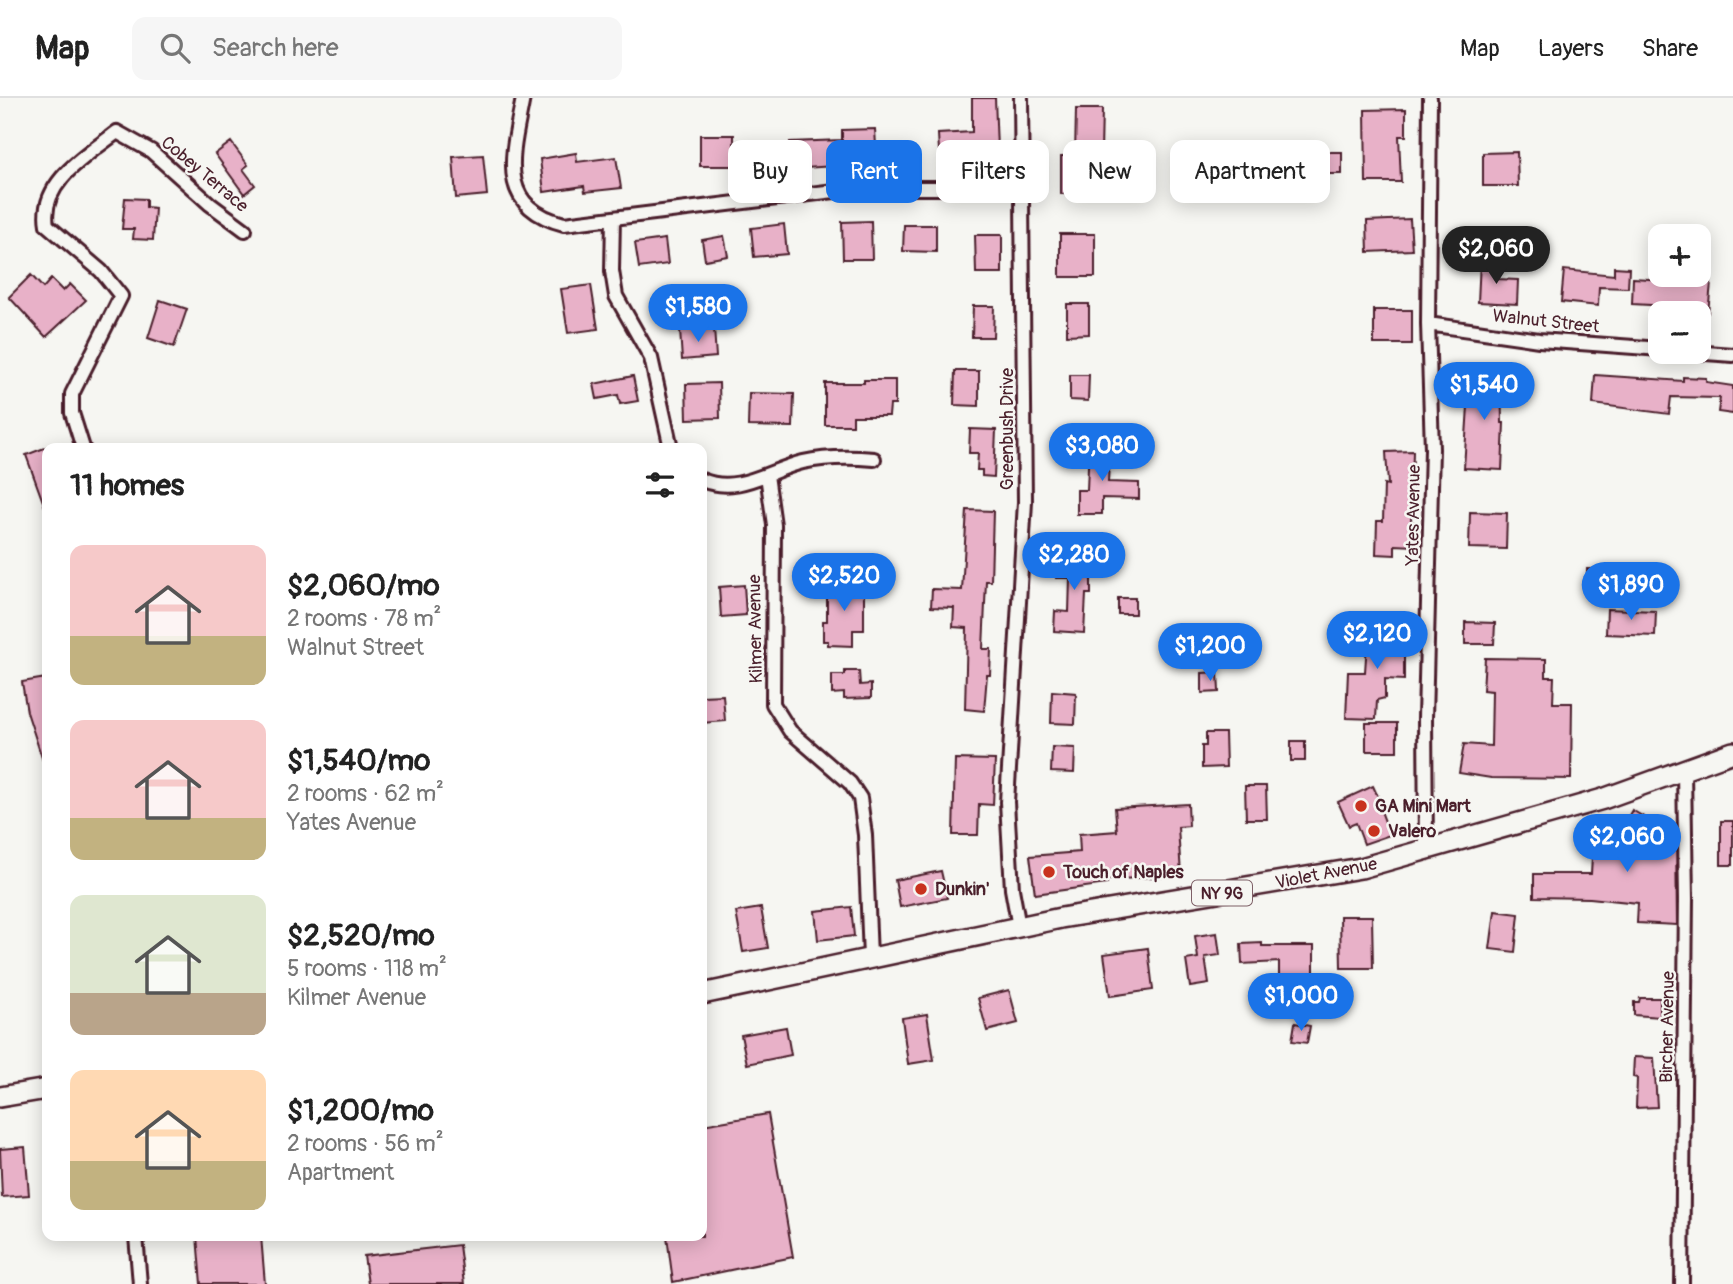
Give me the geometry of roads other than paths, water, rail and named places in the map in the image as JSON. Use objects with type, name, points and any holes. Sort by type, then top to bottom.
[{"type":"main road","name":"Violet Avenue","points":[[707,993],[1019,927],[1361,868],[1603,799],[1733,752]]},
{"type":"main road","points":[[0,1097],[42,1091]]},
{"type":"street","points":[[523,98],[513,159],[513,182],[520,200],[545,219],[564,224],[859,188],[936,188]]},
{"type":"street","name":"Greenbush Drive","points":[[1021,98],[1022,140]]},
{"type":"street","name":"Yates Avenue","points":[[1426,849],[1425,718],[1432,449],[1428,324],[1430,98]]},
{"type":"street","name":"Cobey Terrace","points":[[81,443],[72,413],[72,394],[121,296],[101,271],[47,225],[47,204],[54,190],[73,167],[117,132],[152,151],[210,204],[246,230]]},
{"type":"street","name":"Greenbush Drive","points":[[1019,927],[1012,889],[1007,802],[1025,502],[1023,203]]},
{"type":"street","points":[[613,218],[612,271],[617,296],[650,358],[670,443]]},
{"type":"street","name":"Walnut Street","points":[[1428,324],[1539,340],[1648,348]]},
{"type":"street","points":[[1711,353],[1733,355]]},
{"type":"street","points":[[707,481],[738,484],[802,462],[848,457],[874,459]]},
{"type":"street","name":"Kilmer Avenue","points":[[767,475],[774,525],[773,704],[790,731],[850,783],[860,798],[865,835],[870,957]]},
{"type":"street","name":"Bircher Avenue","points":[[1682,1284],[1684,770]]},
{"type":"street","points":[[136,1241],[140,1284]]},
{"type":"place","name":"GA Mini Mart","points":[[1361,806]]},
{"type":"place","name":"Valero","points":[[1374,831]]},
{"type":"place","name":"Touch of Naples","points":[[1049,872]]},
{"type":"place","name":"Dunkin'","points":[[921,889]]}]
